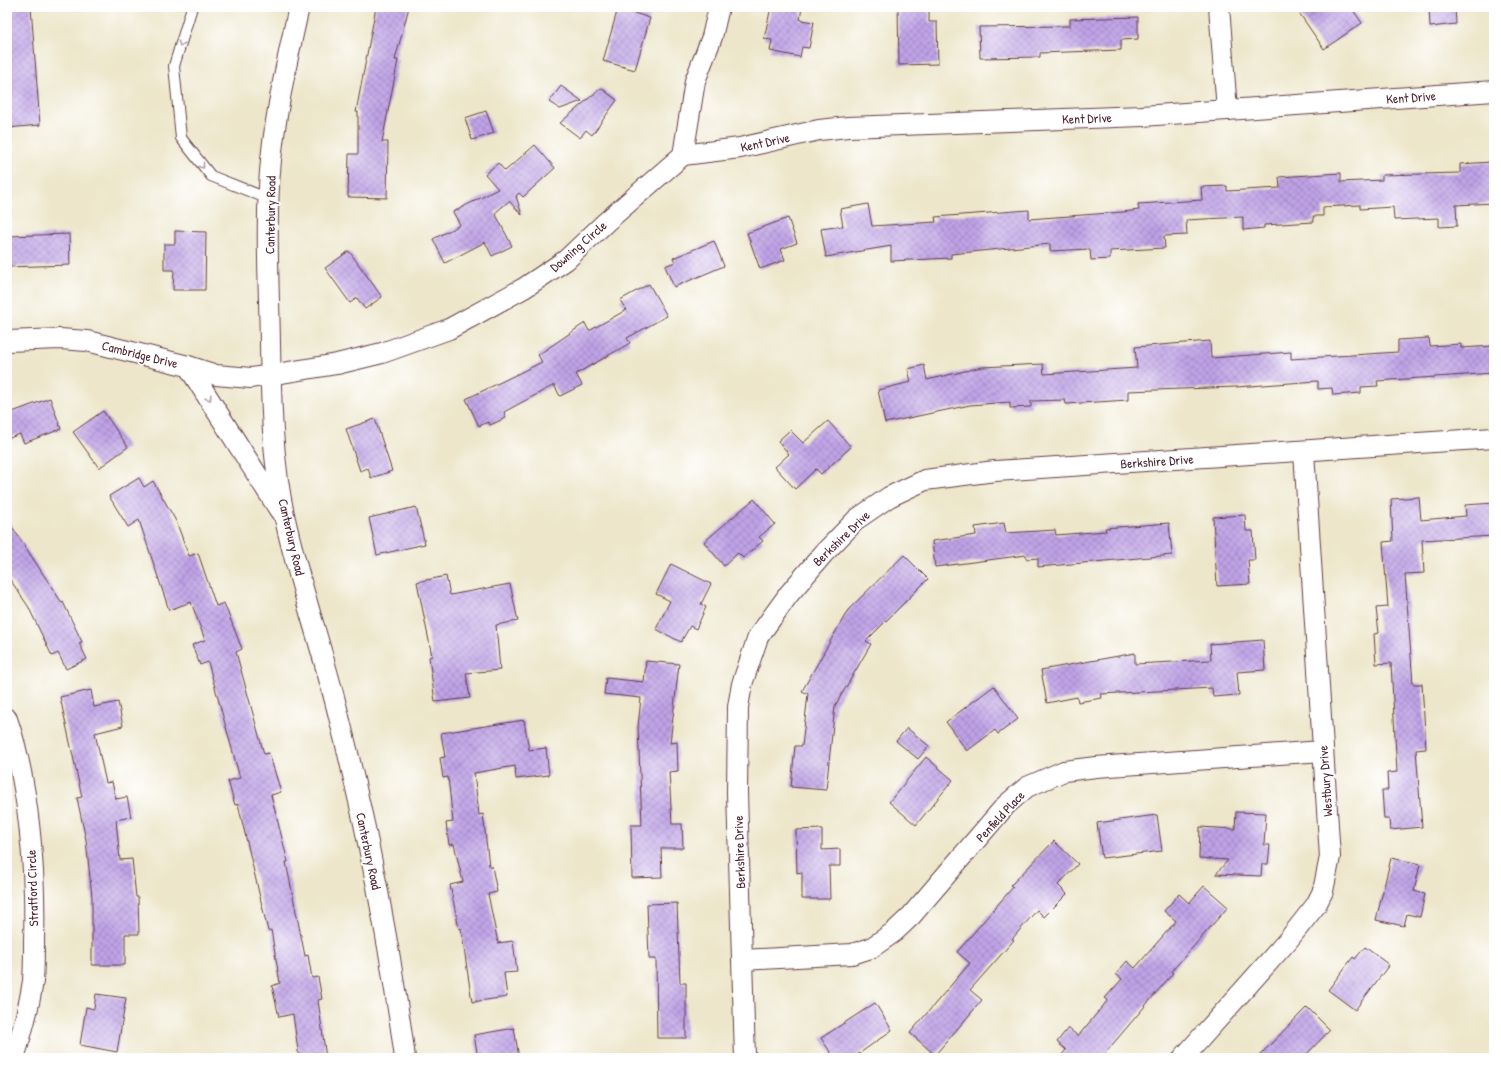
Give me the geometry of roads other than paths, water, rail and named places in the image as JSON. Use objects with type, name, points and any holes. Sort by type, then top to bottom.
[{"type":"street","name":"Canterbury Road","points":[[299,7],[290,47],[272,158],[269,199],[271,375],[274,437],[285,518],[340,719],[362,814],[385,927],[406,1058]]},
{"type":"street","points":[[683,155],[695,81],[712,37],[719,7]]},
{"type":"street","points":[[1219,7],[1227,110]]},
{"type":"street","name":"Kent Drive","points":[[683,155],[740,148],[819,130],[848,127],[1134,116],[1494,91]]},
{"type":"street","name":"Downing Circle","points":[[271,375],[337,364],[382,353],[449,329],[479,314],[524,288],[566,260],[606,222],[683,155]]},
{"type":"street","name":"Cambridge Drive","points":[[7,341],[60,338],[87,341],[188,366],[216,375],[251,378],[271,375]]},
{"type":"street","points":[[188,366],[285,518]]},
{"type":"street","name":"Berkshire Drive","points":[[745,1058],[737,793],[738,707],[742,684],[758,637],[789,594],[824,553],[857,519],[889,497],[925,480],[995,471],[1304,452],[1494,438]]},
{"type":"street","name":"Westbury Drive","points":[[1183,1058],[1289,939],[1316,905],[1323,891],[1330,857],[1304,452]]},
{"type":"street","name":"Stratford Circle","points":[[7,719],[24,790],[30,839],[35,911],[33,980],[25,1022],[14,1058]]},
{"type":"street","name":"Penfield Place","points":[[742,960],[852,954],[871,948],[894,932],[911,916],[1006,805],[1027,787],[1064,772],[1096,767],[1323,751]]},
{"type":"lane","points":[[192,7],[174,66],[181,138],[211,176],[269,199]]}]
